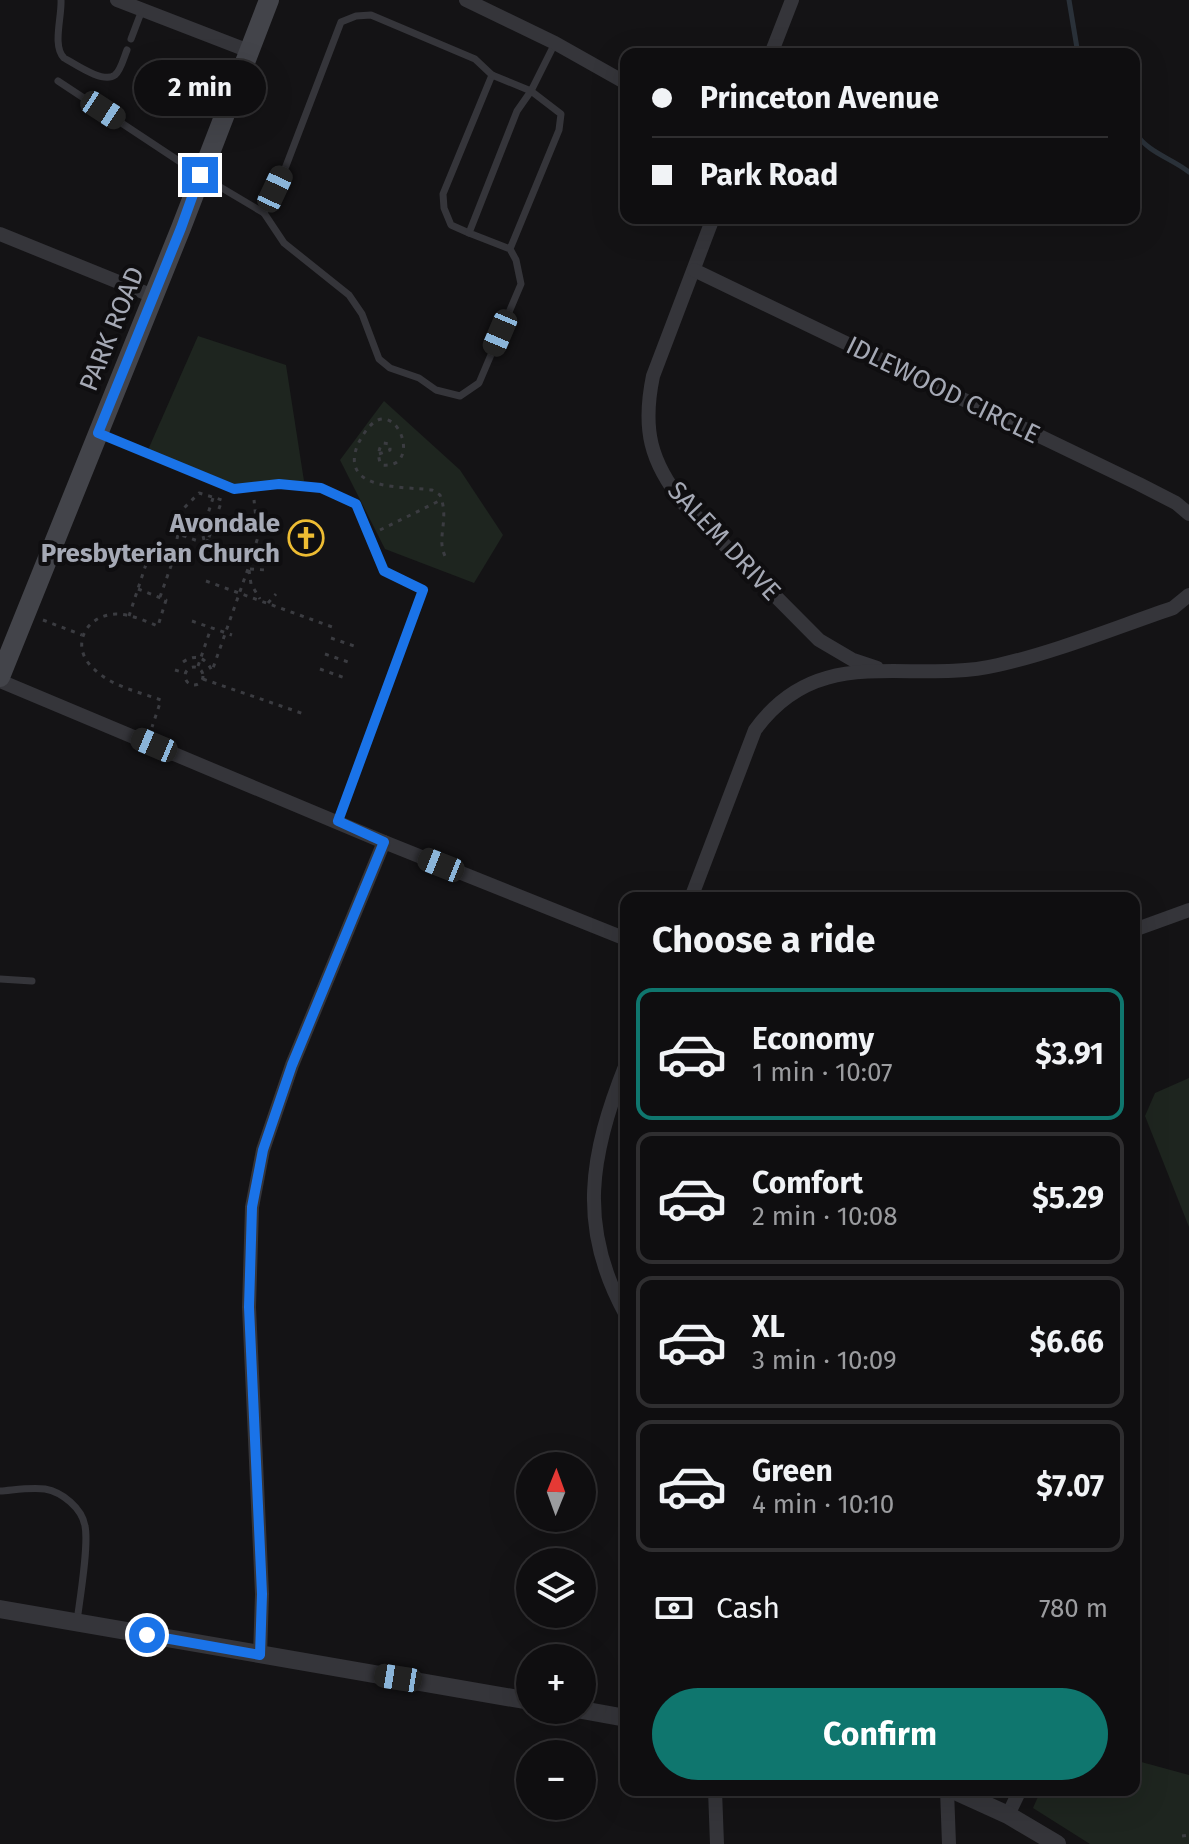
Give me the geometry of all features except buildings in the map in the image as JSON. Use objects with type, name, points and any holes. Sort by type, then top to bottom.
[{"type":"main road","name":"PARK ROAD","points":[[0,679],[269,0]]},
{"type":"street","points":[[117,0],[249,51]]},
{"type":"street","points":[[466,0],[555,43],[620,80]]},
{"type":"street","points":[[773,48],[792,0]]},
{"type":"street","name":"SALEM DRIVE","points":[[711,224],[669,331],[648,400],[648,425],[656,461],[667,483],[684,504],[819,640],[853,660],[892,671]]},
{"type":"street","points":[[0,234],[153,296]]},
{"type":"street","name":"IDLEWOOD CIRCLE","points":[[694,270],[1151,490],[1189,514]]},
{"type":"street","points":[[693,892],[755,730],[769,710],[807,684],[837,675],[958,671],[1002,665],[1173,608],[1189,595]]},
{"type":"street","points":[[0,679],[384,842],[620,937]]},
{"type":"street","points":[[260,1655],[262,1594],[249,1307],[252,1207],[263,1150],[292,1065],[384,842]]},
{"type":"street","points":[[1140,928],[1189,910]]},
{"type":"street","points":[[620,1081],[601,1135],[594,1186],[595,1217],[603,1267],[620,1302]]},
{"type":"street","points":[[0,1609],[516,1699]]},
{"type":"street","points":[[596,1713],[620,1717]]},
{"type":"street","points":[[715,1796],[717,1844]]},
{"type":"street","points":[[947,1796],[949,1844]]},
{"type":"street","points":[[966,1796],[1008,1815],[1057,1844]]},
{"type":"street","points":[[1008,1815],[1017,1796]]},
{"type":"lane","points":[[61,0],[60,55],[102,77],[111,77],[116,74],[127,50]]},
{"type":"lane","points":[[131,39],[142,10]]},
{"type":"lane","points":[[264,213],[286,166],[341,22],[356,16],[371,15],[475,59],[492,75],[531,91],[561,114],[559,130],[510,249]]},
{"type":"lane","points":[[469,233],[517,111],[531,91],[555,43]]},
{"type":"lane","points":[[58,81],[200,175],[264,213],[284,243],[349,295],[362,314],[379,359],[390,368],[419,378],[436,390],[460,396],[479,383],[521,284],[516,260],[510,249],[451,225],[444,208],[443,194],[492,75]]},
{"type":"lane","points":[[98,433],[234,489],[279,484],[321,488],[356,504],[384,571],[423,590],[338,821]]},
{"type":"lane","points":[[0,979],[32,981]]},
{"type":"lane","points":[[0,1491],[46,1489],[67,1498],[83,1518],[86,1527],[77,1623]]},
{"type":"path","points":[[379,454],[380,462],[386,466],[398,460],[403,450],[402,435],[383,419],[367,429],[358,445],[354,457],[360,474],[377,484],[432,490],[440,495],[445,514],[441,547],[445,556],[450,557]]},
{"type":"path","points":[[197,547],[204,540],[222,500],[199,493],[172,520],[202,532]]},
{"type":"path","points":[[204,540],[202,532],[213,498]]},
{"type":"path","points":[[183,662],[189,658],[201,658],[209,663],[212,671],[258,537],[254,500]]},
{"type":"path","points":[[376,532],[442,500]]},
{"type":"path","points":[[177,539],[178,534],[204,540],[212,543],[213,552]]},
{"type":"path","points":[[129,616],[149,555]]},
{"type":"path","points":[[160,597],[172,563]]},
{"type":"path","points":[[250,566],[266,570]]},
{"type":"path","points":[[250,566],[251,584],[256,595],[266,602]]},
{"type":"path","points":[[206,581],[335,628]]},
{"type":"path","points":[[138,589],[166,600],[158,626],[129,616],[104,616],[94,621],[82,635],[82,652],[93,669],[105,678],[161,700],[152,727]]},
{"type":"path","points":[[266,602],[276,594]]},
{"type":"path","points":[[43,620],[82,635]]},
{"type":"path","points":[[192,621],[232,635]]},
{"type":"path","points":[[197,667],[211,628]]},
{"type":"path","points":[[331,638],[357,647]]},
{"type":"path","points":[[325,654],[351,663]]},
{"type":"path","points":[[197,667],[188,668],[185,673],[187,682],[193,685],[203,679]]},
{"type":"path","points":[[197,667],[203,673],[203,679]]},
{"type":"path","points":[[320,669],[345,678]]},
{"type":"path","points":[[175,670],[185,673]]},
{"type":"path","points":[[203,679],[304,714]]},
{"type":"path","points":[[1182,1836],[1189,1835]]},
{"type":"shaded area","points":[[198,336],[286,365],[304,481],[235,484],[148,450]]},
{"type":"shaded area","points":[[384,401],[460,470],[503,535],[474,583],[385,549],[340,460]]},
{"type":"shaded area","points":[[1189,1078],[1189,1227],[1145,1116],[1155,1093]]},
{"type":"shaded area","points":[[1140,1762],[1189,1775],[1189,1844],[1090,1844],[1033,1808],[1038,1796],[1140,1796]]},
{"type":"waterway","points":[[1069,0],[1077,48]]},
{"type":"waterway","points":[[1140,139],[1152,150],[1189,172]]},
{"type":"place","name":"Avondale Presbyterian Church","points":[[306,538]]},
{"type":"route","points":[[147,1635],[260,1655],[262,1594],[249,1307],[252,1207],[263,1150],[292,1065],[384,842],[338,821],[423,590],[384,571],[356,504],[321,488],[279,484],[234,489],[98,433],[200,175]]}]
